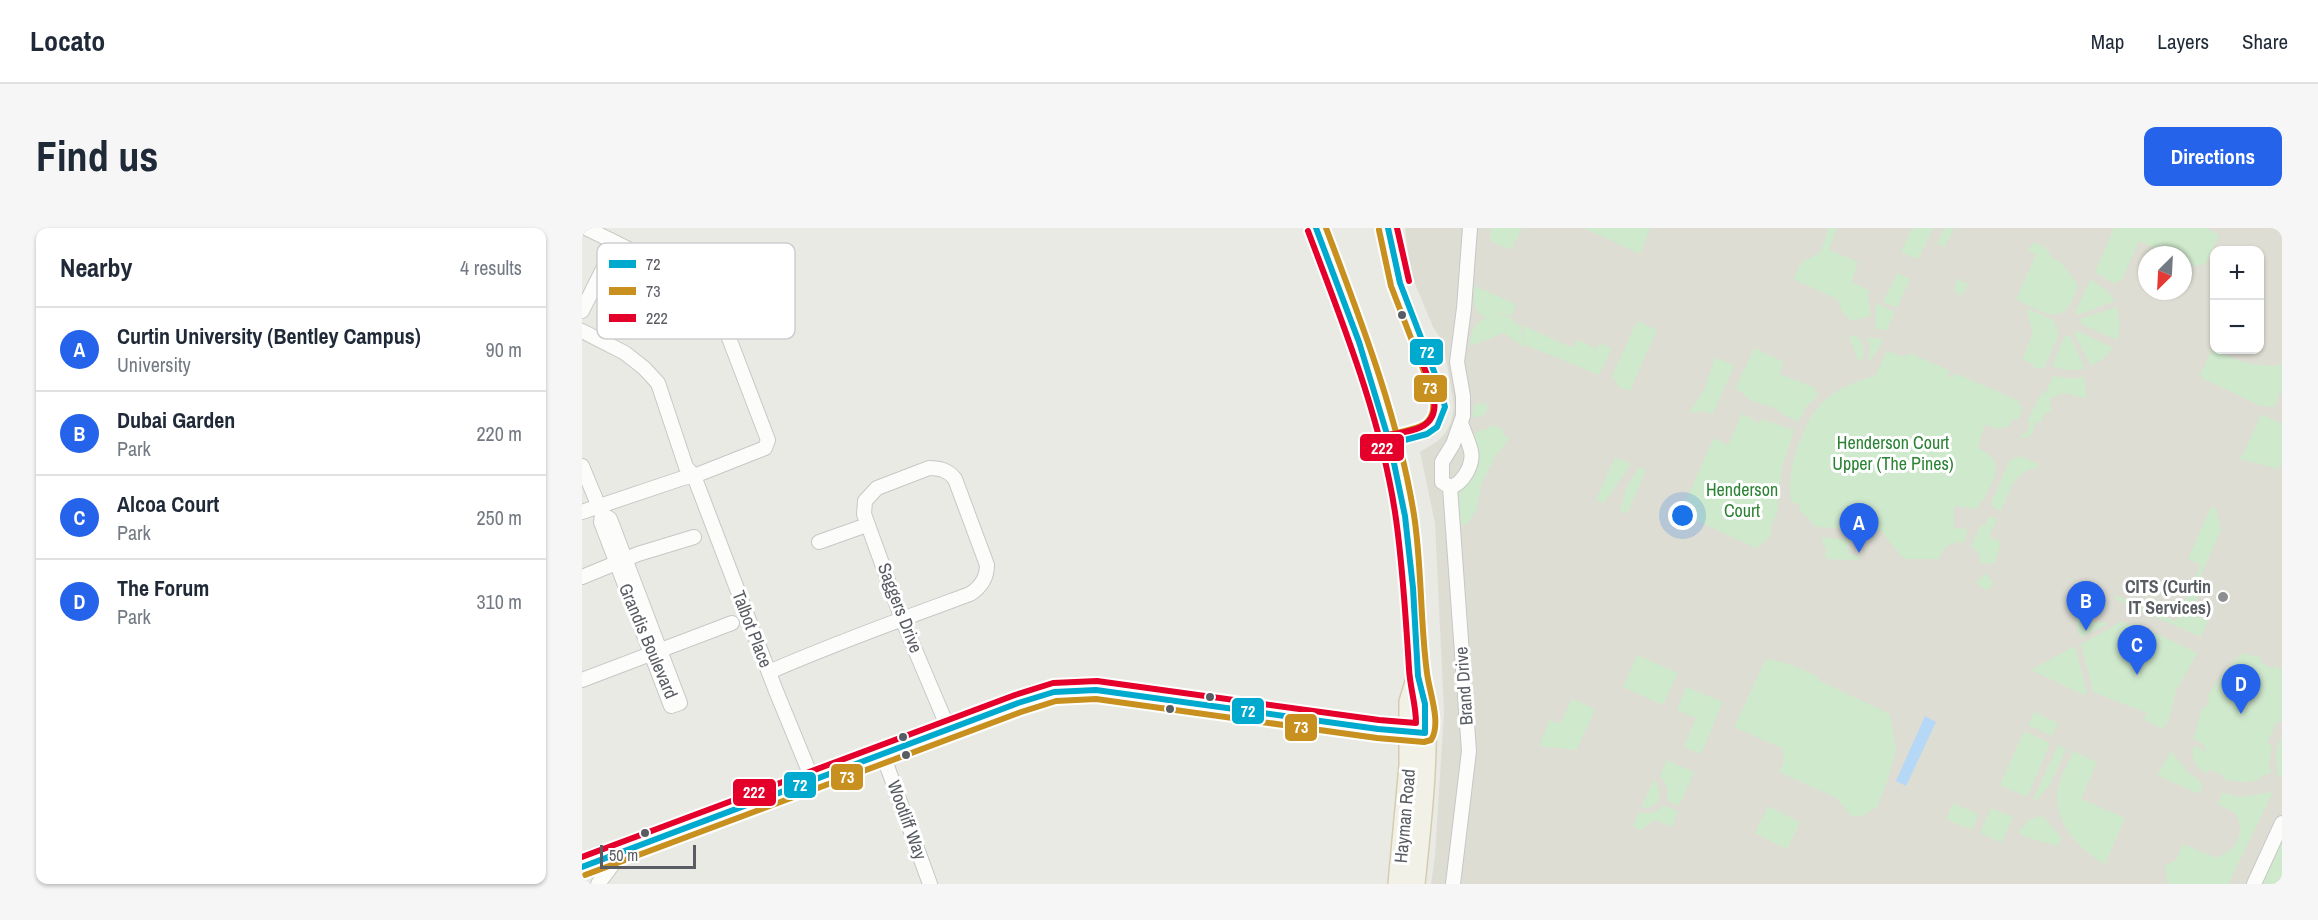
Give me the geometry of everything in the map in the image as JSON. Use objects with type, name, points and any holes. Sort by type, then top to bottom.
[{"type":"main road","name":"Hayman Road","points":[[1316,228],[1359,342],[1390,444],[1405,516],[1413,588],[1418,676],[1410,702],[1425,767],[1414,884]]},
{"type":"main road","name":"Hayman Road","points":[[1399,884],[1410,766],[1418,732]]},
{"type":"street","points":[[586,228],[616,243]]},
{"type":"street","name":"Brand Drive","points":[[1450,487],[1442,483],[1440,470],[1444,456],[1453,444],[1461,423],[1464,406],[1456,362],[1470,228]]},
{"type":"street","points":[[582,311],[597,281]]},
{"type":"street","name":"Talbot Place","points":[[582,330],[597,338]]},
{"type":"street","name":"Talbot Place","points":[[599,339],[625,353],[658,383],[686,467],[694,476],[813,781]]},
{"type":"street","points":[[582,512],[600,510],[765,448],[768,444],[766,434],[730,339]]},
{"type":"street","name":"Brand Drive","points":[[1450,487],[1460,482],[1471,458],[1461,423]]},
{"type":"street","points":[[1453,444],[1461,442],[1469,448]]},
{"type":"street","name":"Grandis Boulevard","points":[[582,466],[600,510],[610,519],[621,561],[655,652]]},
{"type":"street","name":"Saggers Drive","points":[[902,619],[970,594],[977,589],[987,573],[987,565],[955,479],[951,474],[938,468],[929,468],[877,488],[865,501],[864,514],[902,619],[949,730]]},
{"type":"street","name":"Brand Drive","points":[[1450,487],[1469,751],[1453,884]]},
{"type":"street","points":[[819,542],[867,525]]},
{"type":"street","points":[[582,577],[621,561],[694,537]]},
{"type":"street","points":[[769,672],[902,619]]},
{"type":"street","points":[[582,680],[732,623]]},
{"type":"street","points":[[582,867],[1018,703],[1054,692],[1076,689],[1096,690],[1418,732]]},
{"type":"street","name":"Wootliff Way","points":[[883,755],[930,884]]},
{"type":"street","points":[[2254,884],[2282,823]]},
{"type":"street","points":[[598,884],[613,864],[633,848]]},
{"type":"shaded area","points":[[1405,228],[2282,228],[2282,884],[1431,884],[1435,856],[1444,712],[1435,523],[1420,452],[1438,441],[1446,432],[1451,422],[1454,405],[1443,342],[1433,327],[1410,267]]},
{"type":"green space","points":[[1491,228],[1522,228],[1511,250],[1490,241]]},
{"type":"green space","points":[[1584,228],[1650,228],[1640,254]]},
{"type":"green space","points":[[1829,228],[1837,228],[1829,250],[1858,262],[1852,282],[1870,291],[1868,296],[1871,316],[1851,321],[1842,311],[1837,299],[1793,279],[1802,262],[1820,253]]},
{"type":"green space","points":[[1912,228],[1933,228],[1919,258],[1916,259],[1901,252]]},
{"type":"green space","points":[[1944,228],[1954,228],[1945,247],[1937,244]]},
{"type":"green space","points":[[2114,228],[2206,228],[2219,235],[2214,246],[2210,246],[2210,255],[2206,264],[2192,265],[2192,246],[2150,246],[2139,241],[2122,279],[2114,284],[2095,272]]},
{"type":"green space","points":[[2033,242],[2046,248],[2053,259],[2061,262],[2078,285],[2071,302],[2063,312],[2050,314],[2016,299],[2036,255],[2028,251]]},
{"type":"green space","points":[[1897,273],[1910,279],[1897,308],[1883,302]]},
{"type":"green space","points":[[1957,277],[1962,282],[1969,283],[1961,296],[1954,290]]},
{"type":"green space","points":[[2091,279],[2107,291],[2115,301],[2078,315],[2075,312]]},
{"type":"green space","points":[[1474,286],[1516,304],[1511,316],[1500,313],[1484,317],[1480,314],[1475,303]]},
{"type":"green space","points":[[1876,303],[1895,312],[1887,330],[1875,329]]},
{"type":"green space","points":[[2117,307],[2120,327],[2117,340],[2081,324],[2080,319]]},
{"type":"green space","points":[[2026,308],[2053,320],[2059,334],[2044,368],[2033,368],[2034,365],[2022,359],[2033,333]]},
{"type":"green space","points":[[1495,314],[1508,317],[1518,324],[1525,341],[1525,348],[1504,333],[1470,346],[1471,334],[1476,325],[1484,318]]},
{"type":"green space","points":[[1637,321],[1657,330],[1630,391],[1619,387],[1612,376]]},
{"type":"green space","points":[[1519,324],[1573,348],[1577,340],[1597,349],[1599,343],[1612,348],[1599,375],[1526,345],[1524,331]]},
{"type":"green space","points":[[2078,331],[2113,348],[2103,359],[2091,366],[2074,334]]},
{"type":"green space","points":[[1849,336],[1857,336],[1862,342],[1864,350],[1862,360],[1858,360]]},
{"type":"green space","points":[[2065,336],[2070,336],[2085,369],[2065,370],[2052,366]]},
{"type":"green space","points":[[1867,337],[1883,339],[1875,355],[1868,362],[1870,348]]},
{"type":"green space","points":[[1754,348],[1784,362],[1779,374],[1814,387],[1818,395],[1806,407],[1798,422],[1775,408],[1750,400],[1735,389]]},
{"type":"green space","name":"Henderson Court Upper (The Pines)","points":[[1887,351],[1904,357],[1910,353],[1950,371],[1948,376],[1952,378],[1955,373],[2019,401],[2018,405],[2023,407],[2018,420],[2013,418],[2010,426],[1998,429],[1985,424],[1978,448],[1993,459],[1996,464],[1995,476],[1977,509],[1954,506],[1954,528],[1968,529],[1964,543],[1949,546],[1939,559],[1904,559],[1881,531],[1816,527],[1799,509],[1801,505],[1792,502],[1790,480],[1792,466],[1801,438],[1813,414],[1825,400],[1838,391],[1875,376]]},
{"type":"green space","points":[[2210,353],[2225,354],[2245,362],[2282,365],[2282,390],[2274,407],[2261,406],[2200,375]]},
{"type":"green space","points":[[1715,357],[1734,366],[1713,414],[1704,411],[1689,413],[1705,388]]},
{"type":"green space","points":[[2053,376],[2072,379],[2084,377],[2087,399],[2063,393],[2050,398],[2051,412],[2045,413],[2041,423],[2036,421],[2032,435],[2020,439],[2022,434],[2027,432],[2030,425],[2028,420],[2040,395],[2046,392]]},
{"type":"green space","points":[[1481,403],[1488,406],[1486,414],[1475,418],[1472,416],[1474,405]]},
{"type":"green space","name":"Henderson Court","points":[[1742,413],[1759,423],[1761,419],[1794,430],[1782,468],[1777,514],[1772,523],[1770,537],[1756,548],[1680,513],[1714,438],[1728,445]]},
{"type":"green space","points":[[2261,414],[2282,424],[2282,460],[2278,469],[2239,459],[2246,449]]},
{"type":"green space","points":[[1495,425],[1504,430],[1502,433],[1509,439],[1495,457],[1481,486],[1476,511],[1468,523],[1462,526],[1459,523],[1457,499],[1471,438],[1473,434]]},
{"type":"green space","points":[[2020,456],[2039,464],[2037,468],[2023,473],[2013,484],[2001,511],[1993,507],[1991,503],[2009,461]]},
{"type":"green space","points":[[1615,457],[1631,464],[1604,503],[1596,500]]},
{"type":"green space","points":[[1639,467],[1646,470],[1627,514],[1620,511],[1626,489]]},
{"type":"green space","points":[[2211,507],[2216,509],[2221,530],[2193,594],[2198,596],[2191,612],[2208,621],[2201,637],[2114,599],[2116,595],[2176,621],[2201,565],[2188,559]]},
{"type":"green space","points":[[1989,516],[1997,519],[1989,537],[2001,542],[1995,563],[1981,564],[1979,554],[1971,546],[1981,525],[1985,526]]},
{"type":"green space","points":[[1821,537],[1849,540],[1848,553],[1861,557],[1857,560],[1827,559],[1824,554],[1827,552]]},
{"type":"green space","points":[[1986,573],[1994,584],[1986,591],[1976,582]]},
{"type":"green space","points":[[2073,613],[2087,622],[2106,622],[2107,624],[2080,638]]},
{"type":"green space","points":[[2123,621],[2129,625],[2136,624],[2198,653],[2176,690],[2170,717],[2163,729],[2144,720],[2147,713],[2093,692],[2081,644]]},
{"type":"green space","points":[[2075,646],[2087,693],[2084,695],[2031,670]]},
{"type":"green space","points":[[2243,653],[2262,658],[2260,662],[2273,669],[2275,665],[2282,670],[2282,722],[2277,721],[2267,743],[2272,745],[2269,762],[2271,773],[2259,777],[2260,780],[2245,782],[2223,779],[2224,776],[2209,769],[2207,773],[2197,766],[2193,759],[2193,747],[2198,747],[2205,752],[2206,749],[2199,741],[2193,740],[2203,706],[2206,707],[2210,698],[2207,697],[2226,668],[2230,672],[2243,671],[2242,668],[2231,664]]},
{"type":"green space","points":[[1637,655],[1678,673],[1663,705],[1623,687]]},
{"type":"green space","points":[[1766,659],[1787,663],[1819,677],[1818,680],[1890,714],[1896,750],[1877,807],[1863,815],[1852,817],[1837,798],[1779,772],[1784,762],[1782,748],[1734,727]]},
{"type":"green space","points":[[1686,687],[1723,702],[1701,754],[1684,747],[1696,718],[1677,710]]},
{"type":"green space","points":[[1572,699],[1595,709],[1577,750],[1539,746],[1550,720],[1560,724]]},
{"type":"green space","points":[[2034,712],[2058,723],[2052,736],[2028,725]]},
{"type":"green space","points":[[2024,731],[2050,743],[2027,797],[2000,785]]},
{"type":"green space","points":[[2282,736],[2282,775],[2278,776],[2276,751]]},
{"type":"green space","points":[[2058,745],[2066,749],[2050,785],[2036,800],[2033,799]]},
{"type":"green space","points":[[2073,751],[2097,762],[2081,799],[2125,818],[2105,864],[2076,842],[2062,821],[2058,809],[2059,785]]},
{"type":"green space","points":[[2171,751],[2188,772],[2203,784],[2199,794],[2157,775]]},
{"type":"green space","points":[[1667,760],[1694,772],[1679,806],[1666,800],[1667,787],[1660,776]]},
{"type":"green space","points":[[1654,780],[1659,790],[1658,799],[1652,806],[1641,808]]},
{"type":"green space","points":[[2273,792],[2228,884],[2167,884],[2165,866],[2176,860],[2183,844],[2217,858],[2235,845],[2240,828],[2239,821],[2236,813],[2218,804],[2222,793],[2240,797]]},
{"type":"green space","points":[[1953,803],[1978,814],[1972,830],[1946,819]]},
{"type":"green space","points":[[1662,805],[1678,811],[1672,827],[1655,820],[1641,830],[1633,827],[1638,813],[1655,812]]},
{"type":"green space","points":[[1768,806],[1800,822],[1787,849],[1755,833]]},
{"type":"green space","points":[[1991,808],[2013,817],[2002,843],[1980,833]]},
{"type":"green space","points":[[2043,816],[2062,839],[2057,846],[2023,836],[2018,832],[2030,819]]},
{"type":"green space","points":[[2282,840],[2282,884],[2262,884],[2280,844]]},
{"type":"water","points":[[1925,716],[1936,722],[1906,786],[1896,781]]},
{"type":"transit line","name":"72","points":[[582,867],[1018,703],[1054,692],[1096,690],[1378,729],[1425,733],[1425,704],[1418,676],[1413,588],[1405,516],[1390,444],[1359,342],[1316,228]]},
{"type":"transit line","name":"73","points":[[585,875],[1021,712],[1056,701],[1096,699],[1377,738],[1424,742],[1431,740],[1435,717],[1423,634],[1417,535],[1407,478],[1377,369],[1326,228]]},
{"type":"transit line","name":"72","points":[[1388,228],[1400,283],[1440,387],[1445,407],[1437,427],[1427,434],[1390,444]]},
{"type":"transit line","name":"222","points":[[1397,228],[1409,281]]},
{"type":"transit line","name":"73","points":[[1379,230],[1391,286],[1431,390],[1433,403],[1433,412],[1424,424],[1388,435]]},
{"type":"transit line","name":"222","points":[[582,857],[1015,695],[1053,683],[1097,681],[1379,720],[1416,723],[1401,556],[1390,482],[1360,373],[1308,231]]},
{"type":"transit line","name":"222","points":[[1388,435],[1421,427],[1429,421],[1433,413],[1435,404],[1433,394],[1419,354]]},
{"type":"place","name":"Curtin University (Bentley Campus)","points":[[1859,553]]},
{"type":"place","name":"CITS (Curtin IT Services)","points":[[2223,597]]},
{"type":"place","name":"Dubai Garden","points":[[2086,631]]},
{"type":"place","name":"Alcoa Court","points":[[2137,675]]},
{"type":"place","name":"The Forum","points":[[2241,714]]}]
